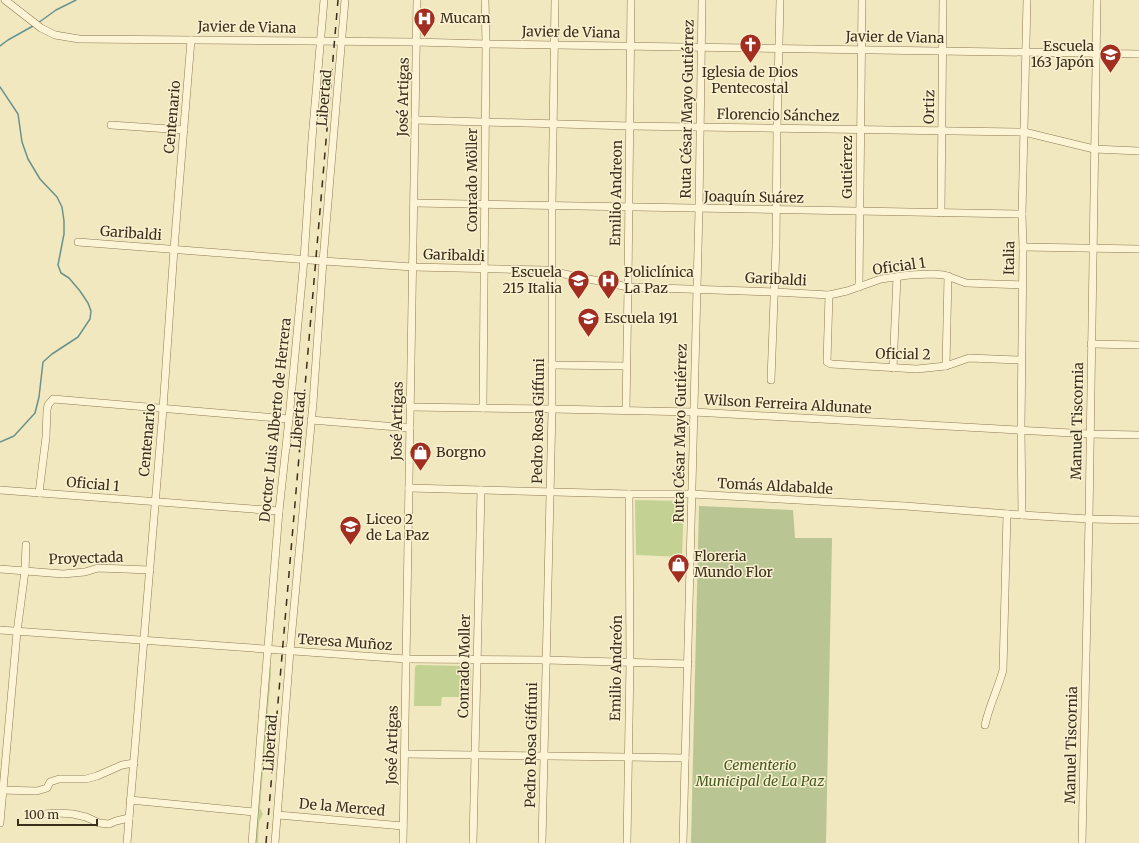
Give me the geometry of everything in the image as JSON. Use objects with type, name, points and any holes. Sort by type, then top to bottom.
[{"type":"street","name":"Javier de Viana","points":[[5,0],[13,2],[41,28],[55,35],[79,39],[416,42],[701,48],[1139,54]]},
{"type":"street","name":"Doctor Luis Alberto de Herrera","points":[[252,843],[279,511],[290,419],[304,259],[312,139],[324,0]]},
{"type":"street","name":"Libertad","points":[[275,843],[345,0]]},
{"type":"street","name":"José Artigas","points":[[403,843],[417,0]]},
{"type":"street","name":"Conrado Möller","points":[[484,408],[486,122],[485,0]]},
{"type":"street","name":"Pedro Rosa Giffuni","points":[[542,843],[552,409],[551,271],[556,0]]},
{"type":"street","name":"Emilio Andreon","points":[[626,410],[631,0]]},
{"type":"street","name":"Ruta César Mayo Gutiérrez","points":[[683,843],[699,209],[702,0]]},
{"type":"street","points":[[771,380],[775,292],[780,0]]},
{"type":"street","name":"Gutiérrez","points":[[859,287],[862,0]]},
{"type":"street","name":"Ortiz","points":[[941,213],[943,0]]},
{"type":"street","name":"Italia","points":[[1022,515],[1022,214],[1027,0]]},
{"type":"street","name":"Manuel Tiscornia","points":[[1082,843],[1089,519],[1097,0]]},
{"type":"street","name":"Centenario","points":[[127,843],[164,408],[174,249],[191,40]]},
{"type":"street","name":"Florencio Sánchez","points":[[415,120],[630,126],[1024,132],[1094,149],[1139,151]]},
{"type":"street","points":[[111,124],[184,130]]},
{"type":"street","name":"Joaquín Suárez","points":[[414,203],[1022,214]]},
{"type":"street","name":"Garibaldi","points":[[78,242],[412,267],[551,271],[628,287],[829,295]]},
{"type":"street","points":[[1023,246],[1139,249]]},
{"type":"street","name":"Oficial 1","points":[[829,295],[847,291],[881,279],[909,274],[944,274],[966,283],[1022,285]]},
{"type":"street","points":[[946,366],[948,276]]},
{"type":"street","points":[[893,368],[897,277]]},
{"type":"street","name":"Oficial 2","points":[[829,295],[828,362],[831,364],[917,369],[946,366],[969,358],[1022,360]]},
{"type":"street","points":[[1091,344],[1139,345]]},
{"type":"street","points":[[552,365],[626,366]]},
{"type":"street","points":[[39,493],[45,445],[47,410],[50,401],[53,399],[290,419]]},
{"type":"street","name":"Wilson Ferreira Aldunate","points":[[410,407],[694,412],[1090,434],[1139,435]]},
{"type":"street","points":[[311,420],[410,428]]},
{"type":"street","name":"Tomás Aldabalde","points":[[409,488],[630,494],[691,494],[905,506],[1089,519],[1139,520]]},
{"type":"street","name":"Oficial 1","points":[[0,490],[279,511]]},
{"type":"street","name":"Conrado Moller","points":[[473,843],[481,490]]},
{"type":"street","name":"Emilio Andreón","points":[[627,843],[630,662],[630,494]]},
{"type":"street","points":[[985,725],[988,711],[1003,670],[1007,514]]},
{"type":"street","points":[[0,823],[17,632],[25,571],[26,545]]},
{"type":"street","name":"Proyectada","points":[[0,569],[63,574],[80,573],[98,568],[150,570]]},
{"type":"street","name":"Teresa Muñoz","points":[[0,630],[406,659],[546,660],[688,664]]},
{"type":"street","points":[[405,754],[685,758]]},
{"type":"street","points":[[2,790],[37,791],[47,788],[50,782],[58,779],[86,779],[122,765],[134,763]]},
{"type":"street","points":[[130,800],[254,812]]},
{"type":"street","points":[[44,814],[59,812],[74,814],[86,817],[99,823],[109,824],[129,818]]},
{"type":"street","name":"De la Merced","points":[[278,815],[403,826]]},
{"type":"green space","points":[[635,500],[684,501],[682,557],[636,555]]},
{"type":"green space","name":"Cementerio Municipal de La Paz","points":[[699,506],[793,510],[795,538],[832,538],[826,843],[691,843]]},
{"type":"green space","points":[[269,665],[271,667],[271,673],[260,808],[263,814],[259,822],[258,843],[255,843]]},
{"type":"green space","points":[[417,665],[468,666],[471,669],[470,697],[442,697],[441,706],[414,706],[415,667]]},
{"type":"waterway","points":[[38,23],[56,10],[76,0]]},
{"type":"waterway","points":[[0,46],[33,26]]},
{"type":"waterway","points":[[0,87],[18,114],[22,142],[28,159],[40,179],[57,197],[62,207],[64,234],[58,265],[61,273],[69,278],[80,291],[88,303],[91,311],[90,319],[78,337],[52,354],[43,362],[39,397],[35,413],[14,436],[0,442]]},
{"type":"railway","points":[[266,843],[338,0]]},
{"type":"place","name":"Mucam","points":[[425,38]]},
{"type":"place","name":"Iglesia de Dios Pentecostal","points":[[750,64]]},
{"type":"place","name":"Escuela 163 Japón","points":[[1110,74]]},
{"type":"place","name":"Escuela 215 Italia","points":[[578,300]]},
{"type":"place","name":"Policlínica La Paz","points":[[608,300]]},
{"type":"place","name":"Escuela 191","points":[[589,338]]},
{"type":"place","name":"Borgno","points":[[420,472]]},
{"type":"place","name":"Liceo 2 de La Paz","points":[[351,546]]},
{"type":"place","name":"Floreria Mundo Flor","points":[[679,584]]}]
